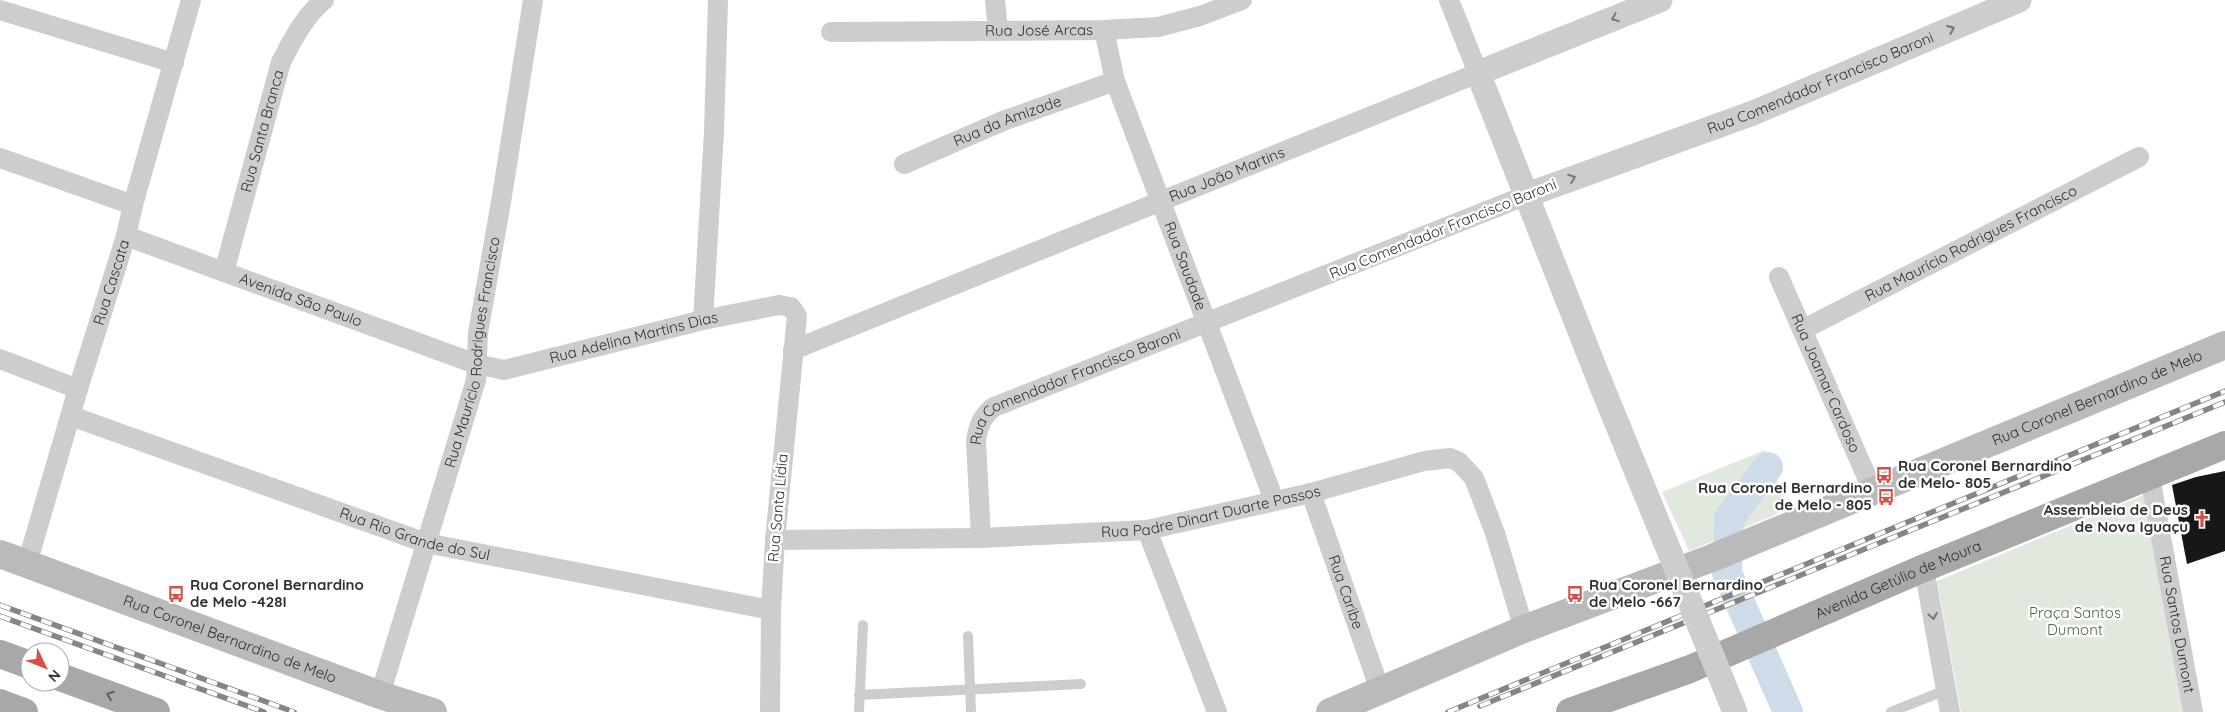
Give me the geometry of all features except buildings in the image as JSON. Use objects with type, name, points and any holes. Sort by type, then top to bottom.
[{"type":"main road","name":"Rua Coronel Bernardino de Melo","points":[[1330,712],[1524,629],[1712,558],[2225,345]]},
{"type":"main road","name":"Avenida Getúlio de Moura","points":[[1570,712],[1690,669],[1924,568],[2225,445]]},
{"type":"main road","name":"Rua Coronel Bernardino de Melo","points":[[0,554],[380,695],[433,712]]},
{"type":"main road","points":[[0,654],[20,662]]},
{"type":"main road","points":[[70,681],[156,712]]},
{"type":"main road","points":[[0,703],[24,712]]},
{"type":"street","name":"Rua Cascata","points":[[27,564],[78,389],[126,236],[133,204],[191,0]]},
{"type":"street","name":"Rua Santa Branca","points":[[224,272],[282,62],[296,33],[313,10],[324,0]]},
{"type":"street","name":"Rua Maurício Rodrigues Francisco","points":[[380,695],[473,392],[478,333],[502,196],[532,0]]},
{"type":"street","points":[[704,320],[714,132],[718,0]]},
{"type":"street","points":[[995,0],[998,31]]},
{"type":"street","name":"Rua José Arcas","points":[[831,32],[1104,30],[1158,27],[1200,16],[1242,0]]},
{"type":"street","points":[[1449,0],[1600,382],[1735,712]]},
{"type":"street","name":"Rua João Martins","points":[[793,350],[1660,0]]},
{"type":"street","name":"Rua Comendador Francisco Baroni","points":[[981,538],[976,440],[978,427],[986,414],[1008,401],[1526,195],[1753,113],[2019,0]]},
{"type":"street","points":[[0,10],[174,63]]},
{"type":"street","name":"Rua Saudade","points":[[1104,30],[1115,81],[1159,202],[1208,323],[1274,500]]},
{"type":"street","name":"Rua da Amizade","points":[[904,164],[1003,122],[1115,81]]},
{"type":"street","name":"Rua Maurício Rodrigues Francisco","points":[[1802,330],[2139,157]]},
{"type":"street","points":[[0,158],[133,204]]},
{"type":"street","name":"Avenida São Paulo","points":[[126,236],[476,364]]},
{"type":"street","name":"Rua Joamar Cardoso","points":[[1779,277],[1873,491]]},
{"type":"street","name":"Rua Adelina Martins Dias","points":[[476,364],[498,369],[515,368],[704,320],[780,305],[791,307]]},
{"type":"street","name":"Rua Santa Lídia","points":[[770,712],[770,610],[797,316],[791,307]]},
{"type":"street","points":[[0,359],[78,389]]},
{"type":"street","name":"Rua Rio Grande do Sul","points":[[71,416],[426,543],[770,610]]},
{"type":"street","name":"Rua Padre Dinart Duarte Passos","points":[[775,540],[981,538],[1147,530],[1310,493],[1424,461],[1450,458],[1459,462],[1474,478],[1495,533],[1524,629]]},
{"type":"street","name":"Rua Santos Dumont","points":[[2150,477],[2193,712]]},
{"type":"street","name":"Rua Caribe","points":[[1310,493],[1380,690]]},
{"type":"street","points":[[1147,530],[1217,712]]},
{"type":"street","points":[[1924,568],[1950,712]]},
{"type":"lane","points":[[859,712],[863,625]]},
{"type":"lane","points":[[968,636],[971,712]]},
{"type":"lane","points":[[859,695],[1081,684]]},
{"type":"lane","points":[[1891,712],[1946,690]]},
{"type":"green space","points":[[1765,450],[1789,509],[1689,551],[1662,492]]},
{"type":"green space","name":"Praça Santos Dumont","points":[[2144,495],[2183,712],[1961,712],[1937,581]]},
{"type":"waterway","points":[[1768,467],[1729,518],[1727,573],[1788,712]]},
{"type":"railway","points":[[1448,712],[2225,391]]},
{"type":"railway","points":[[1480,706],[2225,402]]},
{"type":"railway","points":[[0,605],[294,712]]},
{"type":"railway","points":[[0,616],[264,712]]},
{"type":"place","name":"Rua Coronel Bernardino de Melo- 805","points":[[1884,475]]},
{"type":"place","name":"Rua Coronel Bernardino de Melo - 805","points":[[1886,497]]},
{"type":"place","name":"Assembleia de Deus de Nova Iguaçu","points":[[2202,519]]},
{"type":"place","name":"Rua Coronel Bernardino de Melo -428I","points":[[176,594]]},
{"type":"place","name":"Rua Coronel Bernardino de Melo -667","points":[[1575,594]]}]
